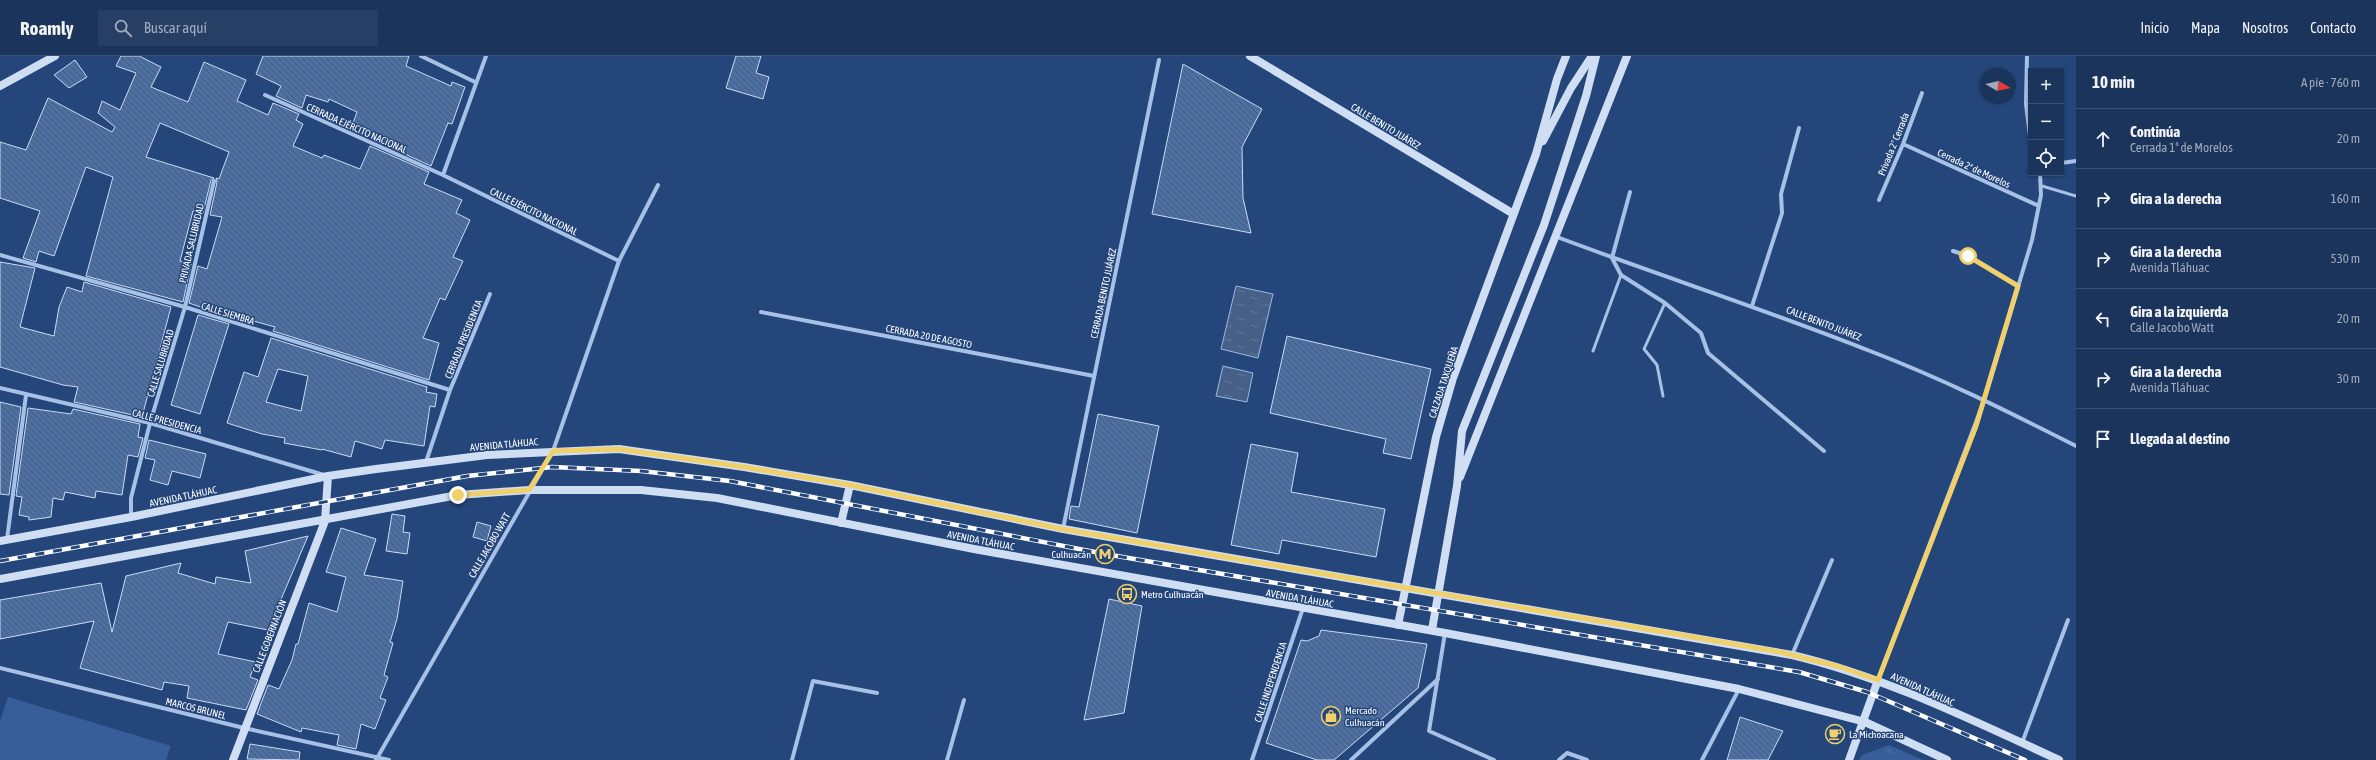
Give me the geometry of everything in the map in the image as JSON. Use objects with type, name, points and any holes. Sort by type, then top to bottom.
[{"type":"main road","points":[[0,86],[55,56]]},
{"type":"main road","name":"CALLE BENITO JUÁREZ","points":[[1250,56],[1512,213]]},
{"type":"main road","name":"CALZADA TAXQUEÑA","points":[[1536,154],[1557,79],[1566,56]]},
{"type":"main road","name":"CALZADA TAXQUEÑA","points":[[1398,625],[1436,437],[1453,378],[1512,213],[1536,154],[1572,88],[1592,56]]},
{"type":"main road","points":[[1432,630],[1457,486],[1462,431],[1498,337],[1544,225],[1586,96],[1596,56]]},
{"type":"main road","points":[[1457,486],[1628,56]]},
{"type":"main road","name":"AVENIDA TLÁHUAC","points":[[4,540],[131,517],[328,476],[426,462],[553,451],[619,449],[744,467],[850,485],[1062,529],[1792,655],[1837,666],[1878,680],[2059,760]]},
{"type":"main road","name":"CALLE GOBERNACIÓN","points":[[233,760],[244,728],[325,521],[328,476]]},
{"type":"main road","points":[[841,523],[850,485]]},
{"type":"main road","name":"AVENIDA TLÁHUAC","points":[[0,578],[325,521],[458,495],[529,490],[649,491],[717,498],[841,523],[1303,608],[1446,632],[1739,689],[1864,722],[1947,760]]},
{"type":"main road","points":[[1849,760],[1878,680]]},
{"type":"street","points":[[421,56],[475,82]]},
{"type":"street","points":[[443,175],[475,82],[486,56]]},
{"type":"street","points":[[2027,56],[2026,104],[2030,140]]},
{"type":"street","name":"CERRADA BENITO JUÁREZ","points":[[1062,529],[1159,60]]},
{"type":"street","name":"Privada 2º Cerrada","points":[[1878,200],[1903,144],[1922,93]]},
{"type":"street","name":"CERRADA EJÉRCITO NACIONAL","points":[[265,95],[443,175]]},
{"type":"street","points":[[1752,306],[1782,213],[1781,194],[1799,128]]},
{"type":"street","name":"Cerrada 2ª de Morelos","points":[[1903,144],[2039,206]]},
{"type":"street","points":[[2064,163],[2076,161]]},
{"type":"street","name":"CALLE EJÉRCITO NACIONAL","points":[[443,175],[619,261]]},
{"type":"street","points":[[1878,680],[1984,401],[2032,240],[2042,186],[2040,176]]},
{"type":"street","name":"PRIVADA SALUBRIDAD","points":[[185,307],[214,182]]},
{"type":"street","name":"CALLE JACOBO WATT","points":[[377,759],[529,490],[553,451],[619,261],[658,185]]},
{"type":"street","points":[[1630,192],[1612,258],[1621,275],[1665,302],[1701,333],[1708,353],[1824,451]]},
{"type":"street","name":"CALLE BENITO JUÁREZ","points":[[1557,237],[1612,258],[1752,306],[1871,351],[1984,401],[2076,446]]},
{"type":"street","points":[[1953,251],[1968,256],[2018,286]]},
{"type":"street","name":"CALLE SIEMBRA","points":[[0,255],[185,307],[450,390]]},
{"type":"street","name":"CERRADA PRESIDENCIA","points":[[450,390],[490,294]]},
{"type":"street","name":"CALLE SALUBRIDAD","points":[[131,517],[131,498],[150,423],[185,307]]},
{"type":"street","name":"CERRADA 20 DE AGOSTO","points":[[761,312],[1094,376]]},
{"type":"street","name":"CALLE PRESIDENCIA","points":[[0,388],[150,423],[328,476]]},
{"type":"street","points":[[426,462],[450,390]]},
{"type":"street","points":[[4,540],[26,395]]},
{"type":"street","points":[[1792,655],[1832,560]]},
{"type":"street","name":"CALLE INDEPENDENCIA","points":[[1252,760],[1303,608]]},
{"type":"street","points":[[2022,743],[2068,620]]},
{"type":"street","points":[[1446,632],[1429,731],[1494,760]]},
{"type":"street","name":"MARCOS BRUNEL","points":[[0,668],[244,728],[377,759],[389,760]]},
{"type":"street","points":[[1351,760],[1438,679]]},
{"type":"street","points":[[792,760],[814,681],[877,693]]},
{"type":"street","points":[[1702,760],[1739,689]]},
{"type":"street","points":[[948,760],[964,700]]},
{"type":"street","points":[[1559,760],[1567,754],[1587,760]]},
{"type":"lane","points":[[2042,186],[2076,196]]},
{"type":"lane","points":[[1593,351],[1621,275]]},
{"type":"lane","points":[[1663,396],[1657,365],[1644,349],[1665,302]]},
{"type":"green space","points":[[8,697],[171,746],[166,760],[0,760],[0,721]]},
{"type":"green space","points":[[1889,745],[1923,760],[1859,760],[1862,755]]},
{"type":"water","points":[[1236,286],[1273,294],[1258,358],[1221,349]]},
{"type":"water","points":[[1223,366],[1253,373],[1247,402],[1216,396]]},
{"type":"building","points":[[121,56],[139,56],[161,67],[151,87],[188,102],[204,62],[246,80],[237,101],[268,115],[273,103],[299,114],[296,120],[303,124],[293,146],[322,158],[324,155],[360,169],[370,146],[429,172],[424,184],[462,200],[456,213],[470,220],[453,257],[463,261],[445,300],[440,298],[423,338],[439,343],[429,380],[273,331],[275,327],[232,315],[231,318],[189,303],[198,266],[207,269],[222,217],[210,215],[217,182],[216,178],[219,179],[229,152],[160,123],[146,157],[214,178],[211,180],[203,213],[193,211],[180,261],[191,264],[183,302],[86,276],[113,177],[86,167],[54,256],[39,251],[36,262],[23,258],[40,211],[0,198],[0,142],[26,150],[48,98],[112,132],[115,127],[98,113],[102,101],[120,110],[136,73],[116,66]]},
{"type":"building","points":[[263,56],[409,56],[406,66],[451,86],[452,82],[465,87],[452,124],[448,123],[431,166],[372,139],[375,134],[353,123],[357,112],[329,99],[328,102],[306,95],[302,108],[276,96],[281,86],[256,74]]},
{"type":"building","points":[[736,56],[761,56],[756,73],[769,77],[763,99],[726,88]]},
{"type":"building","points":[[75,60],[87,77],[69,88],[54,75]]},
{"type":"building","points":[[1183,64],[1262,109],[1242,147],[1243,198],[1251,233],[1152,214]]},
{"type":"building","points":[[0,262],[35,268],[20,327],[54,336],[59,307],[67,287],[82,292],[84,282],[171,307],[142,417],[74,402],[78,387],[63,385],[0,367]]},
{"type":"building","points":[[198,315],[229,324],[200,414],[171,405]]},
{"type":"building","points":[[1287,336],[1431,369],[1411,459],[1383,453],[1386,439],[1270,413]]},
{"type":"building","points":[[271,338],[427,387],[426,392],[437,394],[435,407],[430,406],[424,446],[385,440],[382,449],[355,441],[351,457],[322,449],[284,443],[285,438],[262,434],[227,423],[244,372],[258,377]],"holes":[[[278,369],[308,376],[301,411],[266,402]]]},
{"type":"building","points":[[0,402],[21,407],[9,495],[0,494]]},
{"type":"building","points":[[28,408],[71,414],[73,409],[140,424],[138,437],[143,438],[138,457],[128,455],[122,495],[96,491],[95,498],[65,492],[63,500],[53,498],[51,517],[29,520],[29,517],[19,515],[22,497],[16,496]]},
{"type":"building","points":[[1098,414],[1159,426],[1137,533],[1069,519],[1071,506],[1079,507]]},
{"type":"building","points":[[149,440],[206,454],[200,478],[172,471],[168,485],[150,480],[155,460],[145,458]]},
{"type":"building","points":[[1251,444],[1298,453],[1291,492],[1385,509],[1376,557],[1282,540],[1279,554],[1231,545]]},
{"type":"building","points":[[392,514],[405,516],[403,532],[410,533],[407,554],[386,551]]},
{"type":"building","points":[[477,522],[491,526],[487,541],[473,537]]},
{"type":"building","points":[[341,528],[376,539],[364,575],[403,581],[397,619],[390,642],[393,643],[384,675],[388,677],[380,698],[386,700],[375,729],[361,724],[356,749],[337,745],[339,735],[302,728],[301,732],[257,714],[268,685],[279,689],[292,660],[296,644],[298,644],[309,603],[337,612],[346,577],[326,572]]},
{"type":"building","points":[[308,536],[268,630],[228,622],[218,654],[256,662],[250,677],[258,680],[246,710],[187,698],[189,686],[164,682],[162,690],[80,668],[94,621],[0,639],[0,600],[101,583],[112,632],[126,576],[181,563],[178,573],[215,584],[216,577],[251,583],[245,551]]},
{"type":"building","points":[[1109,599],[1142,606],[1124,713],[1084,720]]},
{"type":"building","name":"Mercado Culhuacán","points":[[1321,630],[1427,644],[1418,688],[1334,760],[1317,760],[1266,743],[1301,640],[1307,641],[1319,636]]},
{"type":"building","points":[[1740,717],[1783,731],[1768,760],[1727,760]]},
{"type":"building","points":[[250,744],[300,752],[299,760],[247,759]]},
{"type":"railway","points":[[0,561],[467,476],[552,467],[641,471],[730,481],[1105,554],[1799,672],[1867,692],[2025,760]]},
{"type":"place","name":"Culhuacán","points":[[1105,554]]},
{"type":"place","name":"Metro Culhuacán","points":[[1127,594]]},
{"type":"place","name":"Mercado Culhuacán","points":[[1331,716]]},
{"type":"place","name":"La Michoacana","points":[[1835,734]]},
{"type":"route","points":[[458,495],[529,490],[553,451],[619,449],[744,467],[850,485],[1062,529],[1780,652],[1837,666],[1878,680],[1976,426],[1992,377],[2018,286],[2004,279],[1968,256]]}]
